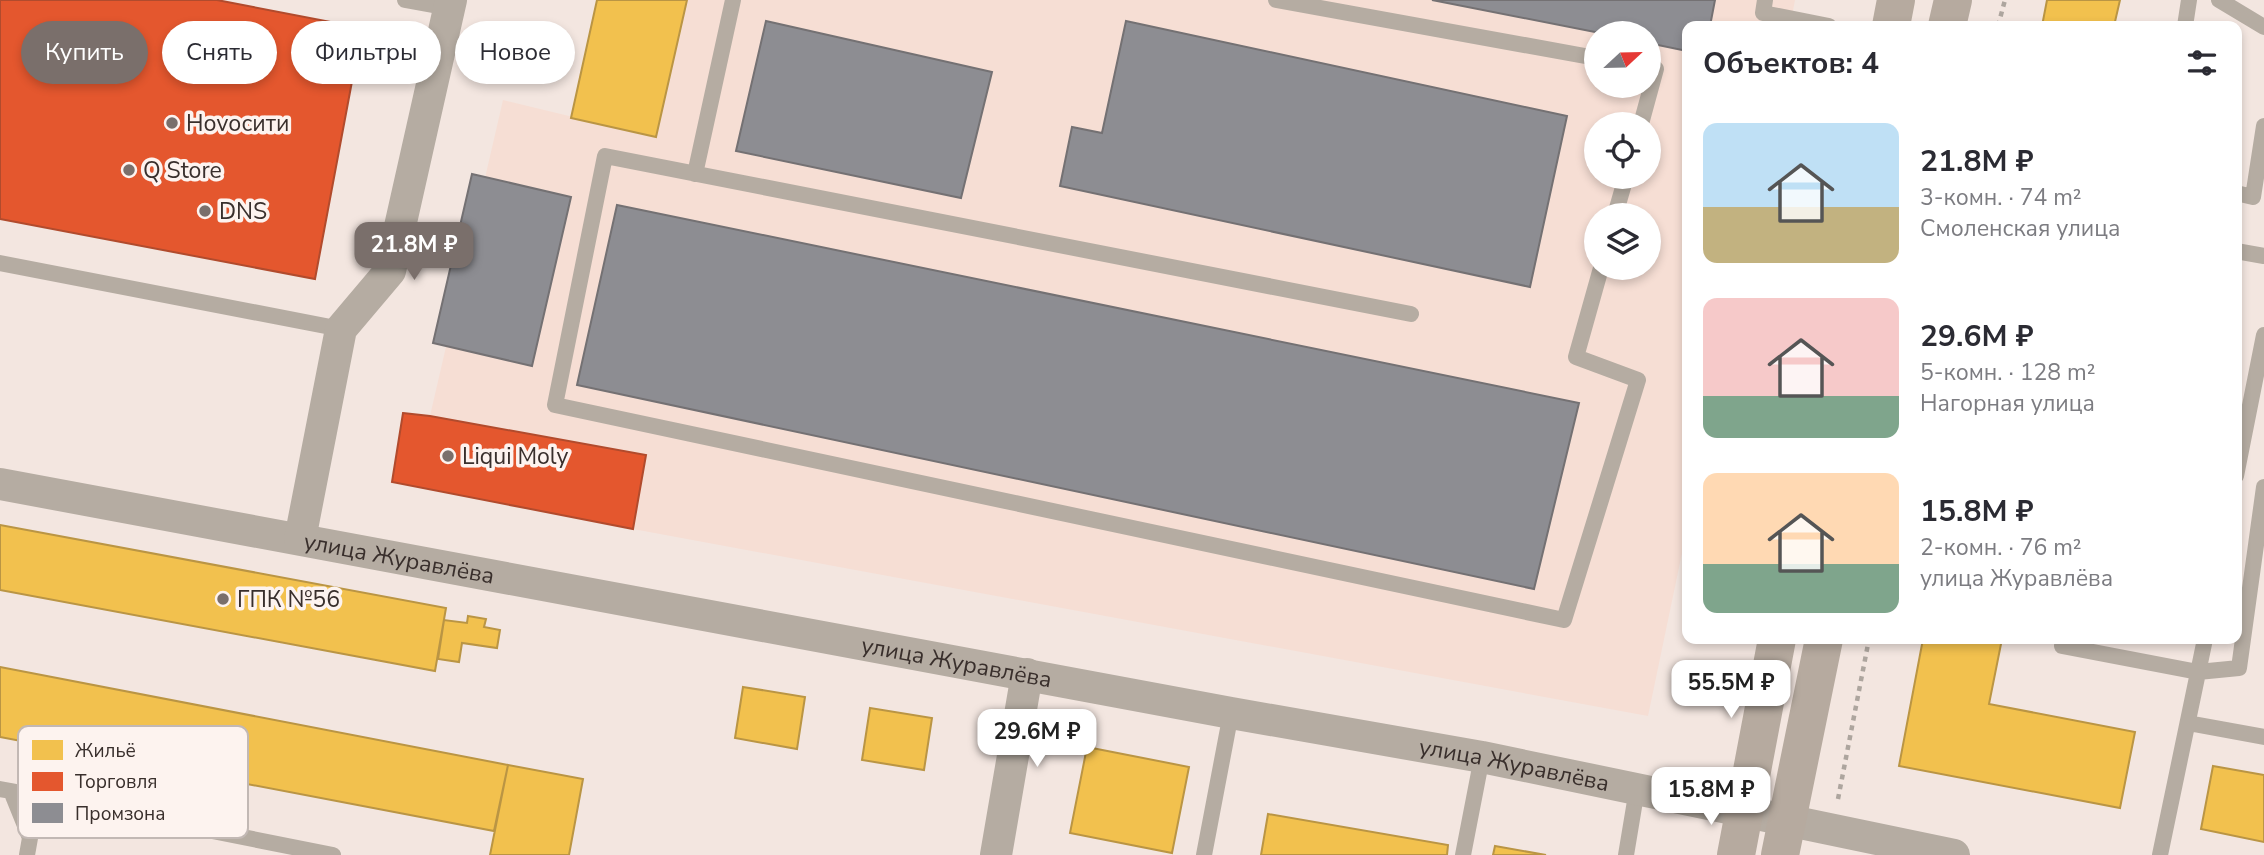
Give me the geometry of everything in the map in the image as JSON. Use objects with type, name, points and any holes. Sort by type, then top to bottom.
[{"type":"main road","points":[[1892,21],[1896,0]]},
{"type":"main road","points":[[1948,21],[1953,0]]},
{"type":"main road","points":[[1736,855],[1776,644]]},
{"type":"main road","points":[[1784,838],[1823,644]]},
{"type":"street","points":[[300,540],[341,329],[390,271],[450,4]]},
{"type":"street","name":"улица Журавлёва","points":[[0,484],[1231,713],[1482,757],[1745,811],[1784,838],[1832,830],[1954,855]]},
{"type":"street","points":[[996,855],[1027,674]]},
{"type":"lane","points":[[405,0],[450,4]]},
{"type":"lane","points":[[695,174],[733,0]]},
{"type":"lane","points":[[1276,0],[1584,56]]},
{"type":"lane","points":[[1765,0],[1763,13],[1804,21]]},
{"type":"lane","points":[[2186,21],[2189,0]]},
{"type":"lane","points":[[2219,0],[2264,27]]},
{"type":"lane","points":[[2242,194],[2253,197],[2264,126]]},
{"type":"lane","points":[[1411,314],[605,156],[555,405],[1564,620],[1638,380],[1576,357],[1598,280]]},
{"type":"lane","points":[[2242,252],[2264,256]]},
{"type":"lane","points":[[0,263],[341,329]]},
{"type":"lane","points":[[2242,446],[2264,335]]},
{"type":"lane","points":[[2062,644],[2198,672],[2239,668],[2264,487]]},
{"type":"lane","points":[[2160,855],[2204,644]]},
{"type":"lane","points":[[1204,855],[1231,713]]},
{"type":"lane","points":[[2188,723],[2264,737]]},
{"type":"lane","points":[[1463,855],[1482,757]]},
{"type":"lane","points":[[1626,855],[1637,789]]},
{"type":"lane","points":[[6,790],[18,814]]},
{"type":"lane","points":[[247,838],[333,855]]},
{"type":"path","points":[[1999,21],[2005,0]]},
{"type":"path","points":[[1832,830],[1868,644]]},
{"type":"shaded area","points":[[687,0],[1795,0],[1791,21],[1682,21],[1682,553],[1648,716],[633,529],[646,456],[430,416],[503,100],[656,137]]},
{"type":"building: Жильё","points":[[597,0],[687,0],[656,137],[571,118]]},
{"type":"building: Жильё","points":[[2047,0],[2120,0],[2115,21],[2043,21]]},
{"type":"building: Жильё","name":"ГПК №56","points":[[0,525],[446,608],[435,671],[0,590]]},
{"type":"building: Жильё","points":[[468,616],[486,619],[484,627],[500,630],[497,648],[462,643],[459,662],[438,659],[444,620],[467,623]]},
{"type":"building: Жильё","points":[[1922,644],[2001,644],[1989,704],[2135,732],[2120,808],[1899,766]]},
{"type":"building: Жильё","points":[[0,667],[508,765],[494,831],[248,784],[248,726],[18,726],[18,740],[0,737]]},
{"type":"building: Жильё","points":[[743,687],[805,697],[797,749],[735,738]]},
{"type":"building: Жильё","points":[[870,708],[932,718],[924,770],[862,760]]},
{"type":"building: Жильё","points":[[1087,747],[1189,767],[1172,853],[1070,833]]},
{"type":"building: Жильё","points":[[508,765],[583,779],[569,855],[490,855]]},
{"type":"building: Жильё","points":[[2213,766],[2264,775],[2264,842],[2201,829]]},
{"type":"building: Жильё","points":[[1268,814],[1448,845],[1447,855],[1261,855]]},
{"type":"building: Жильё","points":[[1495,846],[1546,855],[1493,855]]},
{"type":"building: Торговля","name":"Ноvосити","points":[[0,0],[217,0],[326,21],[291,21],[291,84],[352,84],[315,279],[0,219]]},
{"type":"building: Торговля","points":[[403,413],[646,455],[633,529],[392,482]]},
{"type":"building: Промзона","points":[[1432,0],[1715,0],[1711,21],[1682,21],[1682,50],[1661,46],[1661,21],[1584,21],[1584,30]]},
{"type":"building: Промзона","points":[[766,21],[992,72],[961,198],[736,151]]},
{"type":"building: Промзона","points":[[1126,21],[1567,116],[1530,287],[1060,186],[1072,127],[1102,133]]},
{"type":"building: Промзона","points":[[472,174],[571,197],[532,366],[433,343]]},
{"type":"building: Промзона","points":[[617,205],[1579,403],[1534,589],[577,385]]},
{"type":"place","name":"Ноvосити","points":[[172,123]]},
{"type":"place","name":"Q Store","points":[[129,170]]},
{"type":"place","name":"DNS","points":[[205,211]]},
{"type":"place","name":"Liqui Moly","points":[[448,456]]},
{"type":"place","name":"ГПК №56","points":[[223,599]]}]
